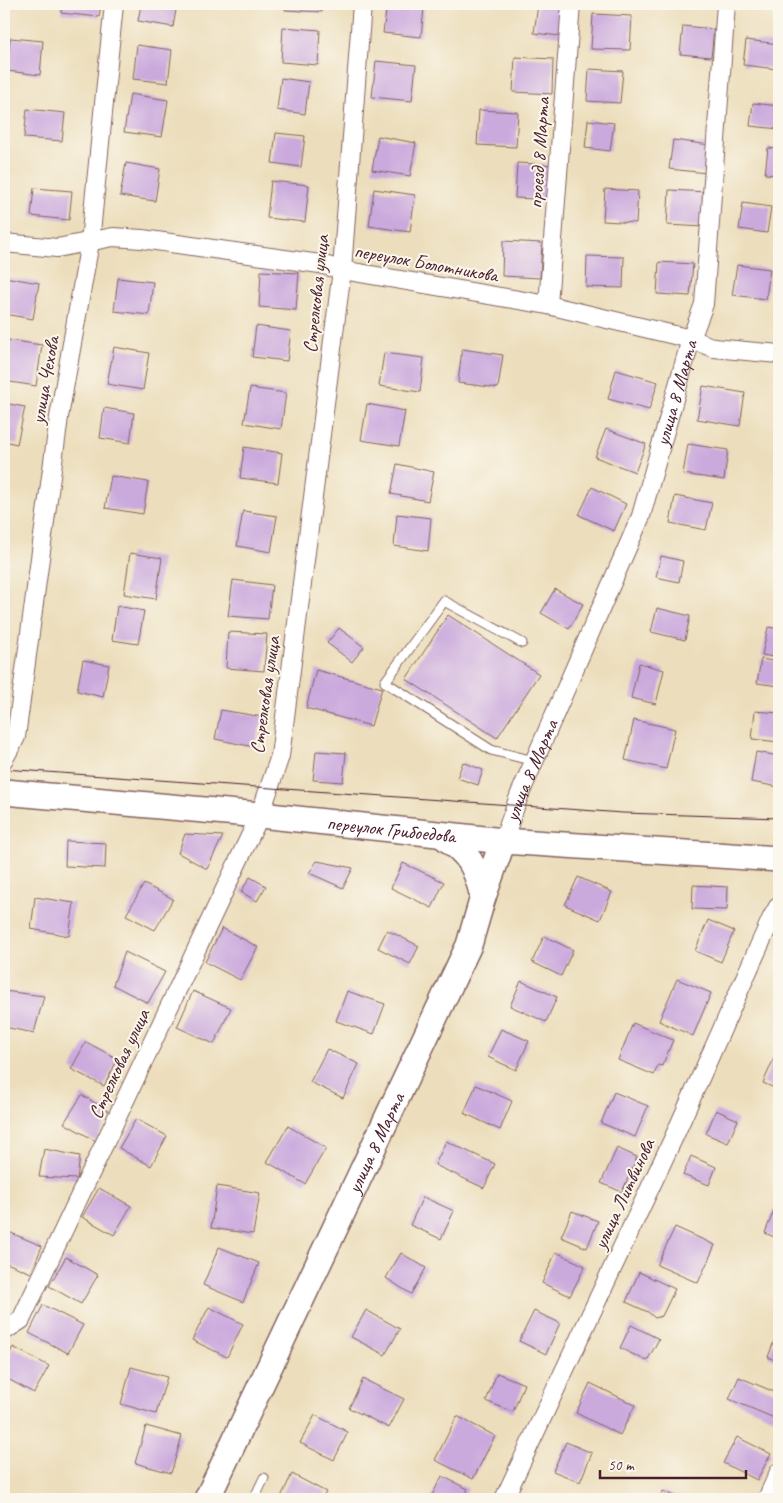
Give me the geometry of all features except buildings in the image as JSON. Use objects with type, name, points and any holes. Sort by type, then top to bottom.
[{"type":"street","name":"улица Чехова","points":[[4,759],[16,738],[59,417],[90,242],[114,4]]},
{"type":"street","name":"Стрелковая улица","points":[[4,1331],[21,1320],[260,815],[280,756],[342,270],[362,4]]},
{"type":"street","name":"проезд 8 Марта","points":[[548,305],[571,4]]},
{"type":"street","name":"улица 8 Марта","points":[[207,1499],[469,945],[491,873],[519,796],[641,516],[691,339],[704,304],[726,4]]},
{"type":"street","name":"переулок Болотникова","points":[[4,242],[57,248],[113,237],[142,239],[320,264],[342,270],[548,305],[691,339],[714,348],[779,354]]},
{"type":"street","name":"переулок Грибоедова","points":[[4,792],[260,815],[503,841],[779,859]]},
{"type":"street","points":[[442,834],[458,846],[468,858],[477,872],[483,897]]},
{"type":"street","points":[[491,873],[516,854],[550,844]]},
{"type":"street","name":"улица Литвинова","points":[[504,1499],[674,1139],[777,914]]},
{"type":"street","points":[[767,1499],[779,1472]]},
{"type":"lane","points":[[522,643],[444,601],[385,682],[491,750],[534,761]]},
{"type":"lane","points":[[254,1499],[264,1478]]},
{"type":"tram line","points":[[4,769],[623,813],[779,818]]}]
